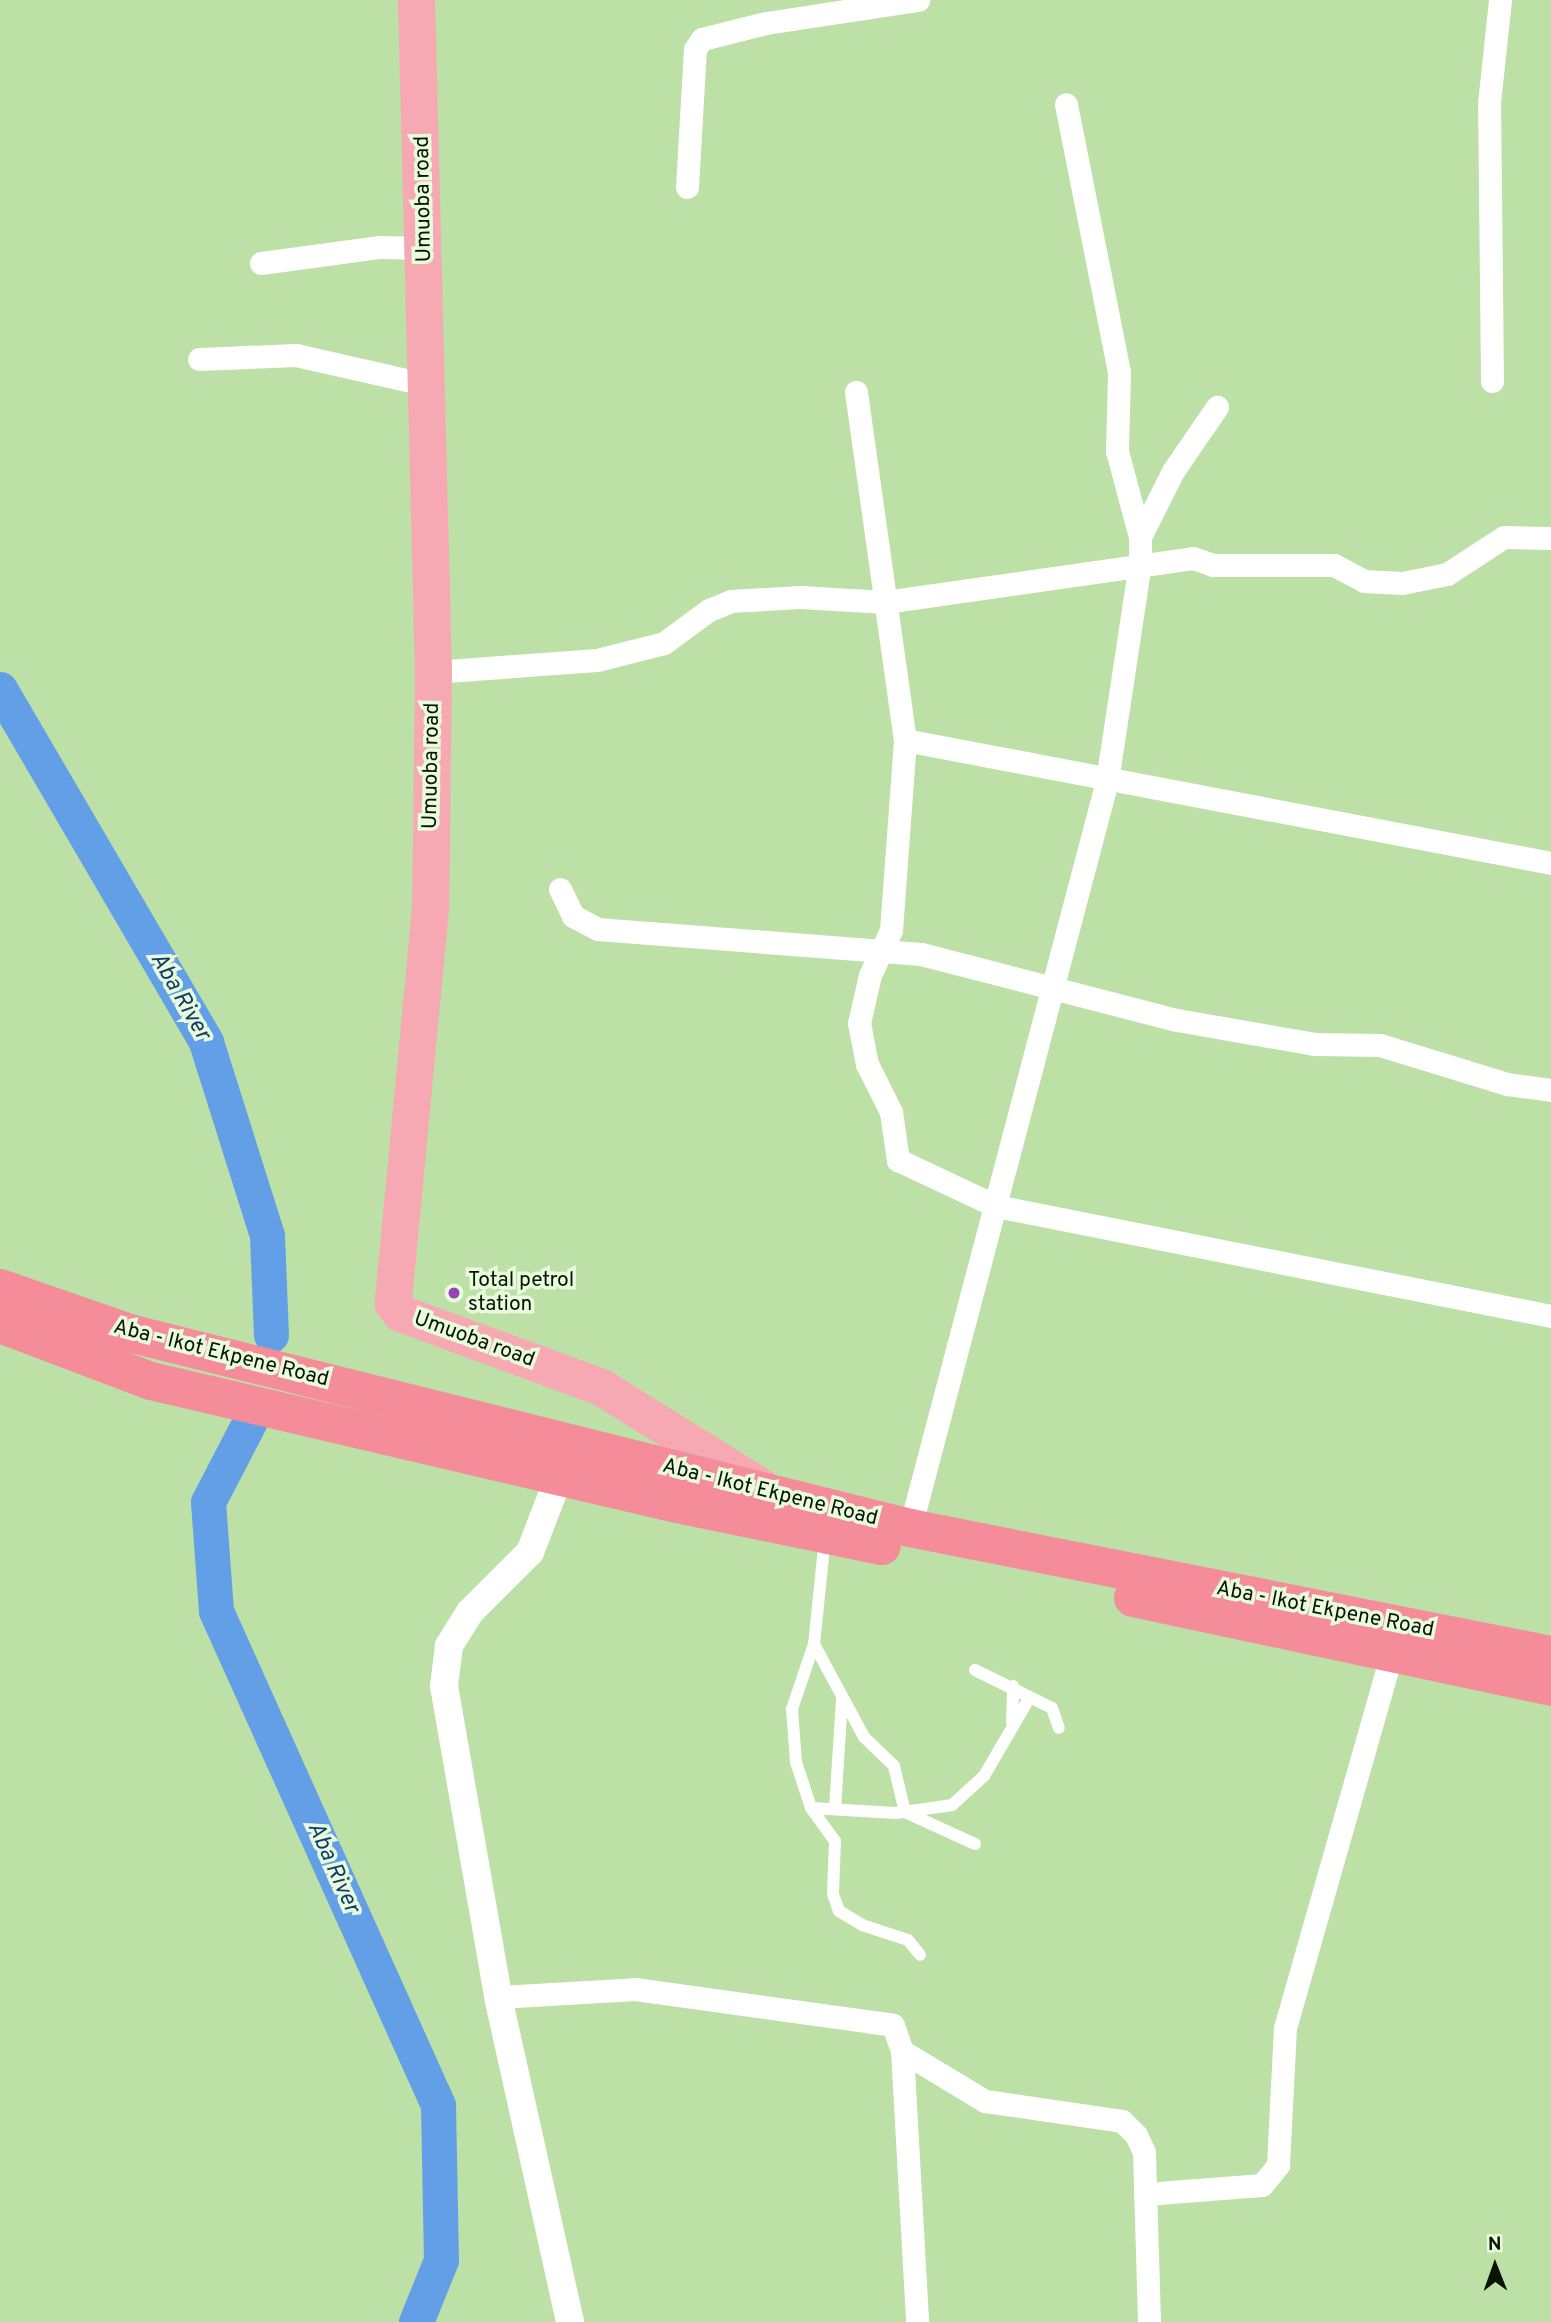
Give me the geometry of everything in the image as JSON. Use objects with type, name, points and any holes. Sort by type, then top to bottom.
[{"type":"highway","name":"Aba - Ikot Ekpene Road","points":[[0,1287],[133,1334],[347,1386],[570,1463],[825,1534],[1551,1687]]},
{"type":"highway","name":"Aba - Ikot Ekpene Road","points":[[0,1324],[106,1367],[345,1428],[767,1490],[910,1528],[1551,1655]]},
{"type":"main road","name":"Umuoba road","points":[[416,0],[425,248],[433,672],[430,908],[393,1303],[400,1312],[601,1387],[767,1490]]},
{"type":"main road","points":[[570,1463],[599,1440],[612,1423],[601,1387]]},
{"type":"street","points":[[687,187],[695,49],[702,39],[918,0]]},
{"type":"street","points":[[1492,382],[1489,103],[1500,0]]},
{"type":"street","points":[[910,1528],[1107,780],[1140,562],[1140,537],[1118,463],[1119,372],[1066,104]]},
{"type":"street","points":[[261,263],[324,252],[425,248]]},
{"type":"street","points":[[199,359],[296,355],[428,385]]},
{"type":"street","points":[[856,392],[905,740],[891,930],[880,950],[859,1023],[867,1064],[891,1112],[895,1154],[909,1170],[961,1187],[996,1206],[1551,1316]]},
{"type":"street","points":[[1140,537],[1173,471],[1217,407]]},
{"type":"street","points":[[433,672],[597,660],[664,643],[709,610],[731,601],[800,597],[885,602],[1140,562],[1193,558],[1213,565],[1334,565],[1364,581],[1402,583],[1447,574],[1504,537],[1551,538]]},
{"type":"street","points":[[905,740],[1107,780],[1338,819],[1551,863]]},
{"type":"street","points":[[560,889],[573,916],[597,929],[880,950],[980,966],[1177,1020],[1314,1044],[1380,1045],[1507,1084],[1551,1090]]},
{"type":"street","points":[[570,1463],[530,1552],[470,1612],[449,1646],[444,1686],[498,1997],[570,2322]]},
{"type":"street","points":[[1145,2194],[1262,2185],[1278,2165],[1284,2028],[1392,1653]]},
{"type":"street","points":[[498,1997],[589,1989],[680,1993],[893,2025],[902,2051],[917,2322]]},
{"type":"street","points":[[902,2051],[985,2101],[1122,2121],[1144,2152],[1149,2322]]},
{"type":"lane","points":[[825,1534],[814,1644],[792,1709],[796,1762],[811,1808],[835,1841],[832,1894],[839,1911],[862,1925],[908,1940],[920,1955]]},
{"type":"lane","points":[[814,1644],[864,1737],[894,1766],[905,1812]]},
{"type":"lane","points":[[975,1670],[1013,1686],[1052,1708],[1059,1728]]},
{"type":"lane","points":[[1012,1722],[1013,1686]]},
{"type":"lane","points":[[811,1808],[905,1812],[952,1805],[970,1793],[1030,1697]]},
{"type":"lane","points":[[835,1808],[842,1700]]},
{"type":"lane","points":[[905,1812],[975,1844]]},
{"type":"waterway","name":"Aba River","points":[[0,689],[206,1042],[267,1236],[271,1335]]},
{"type":"waterway","name":"Aba River","points":[[250,1421],[208,1502],[216,1611],[438,2105],[441,2260],[416,2322]]},
{"type":"place","name":"Total petrol station","points":[[454,1293]]}]
